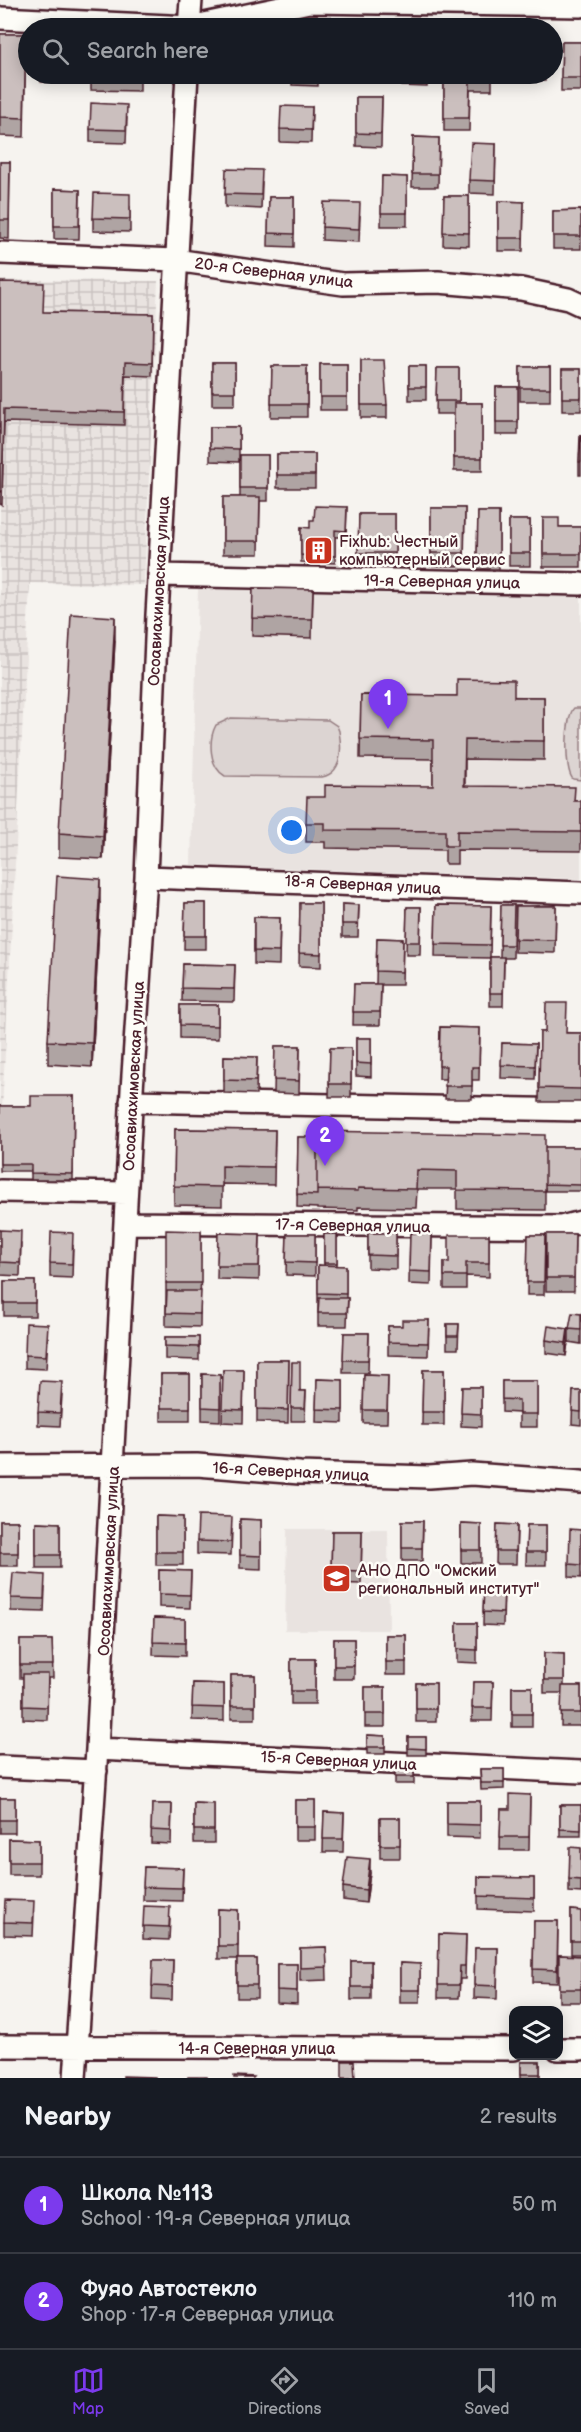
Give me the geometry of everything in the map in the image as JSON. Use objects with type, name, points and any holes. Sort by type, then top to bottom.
[{"type":"street","points":[[190,18],[191,0]]},
{"type":"street","points":[[235,18],[309,2],[581,6]]},
{"type":"street","points":[[0,18],[18,19]]},
{"type":"street","name":"Осоавиахимовская улица","points":[[75,2078],[96,1771],[131,1101],[146,877],[175,260],[186,84]]},
{"type":"street","name":"20-я Северная улица","points":[[0,253],[175,260],[343,284],[438,282],[521,289],[568,299],[581,305]]},
{"type":"street","name":"19-я Северная улица","points":[[159,575],[581,584]]},
{"type":"street","name":"18-я Северная улица","points":[[146,877],[581,893]]},
{"type":"street","points":[[131,1101],[581,1110]]},
{"type":"street","points":[[0,1191],[126,1193]]},
{"type":"street","name":"17-я Северная улица","points":[[125,1223],[561,1227],[581,1222]]},
{"type":"street","name":"16-я Северная улица","points":[[0,1466],[197,1465],[300,1473],[429,1477],[472,1474],[581,1482]]},
{"type":"street","name":"15-я Северная улица","points":[[97,1749],[581,1772]]},
{"type":"street","points":[[0,1767],[96,1771]]},
{"type":"street","name":"14-я Северная улица","points":[[0,2046],[509,2049]]},
{"type":"street","points":[[563,2049],[581,2049]]},
{"type":"shaded area","points":[[0,280],[158,281],[144,585],[30,583],[2,1109],[0,1109]]},
{"type":"shaded area","points":[[198,588],[581,593],[581,879],[191,865]]},
{"type":"shaded area","points":[[574,708],[581,708],[581,780],[573,779],[568,766],[567,732]]},
{"type":"shaded area","points":[[231,718],[328,720],[337,726],[339,731],[340,759],[334,771],[322,777],[225,776],[213,760],[211,745],[216,725]]},
{"type":"shaded area","name":"АНО ДПО \"Омский региональный институт\"","points":[[287,1529],[388,1529],[389,1630],[285,1630]]},
{"type":"building","points":[[0,34],[18,34],[18,84],[25,84],[24,118],[0,117]]},
{"type":"building","points":[[563,42],[581,42],[581,78],[563,78]]},
{"type":"building","points":[[444,84],[470,84],[469,118],[444,118]]},
{"type":"building","points":[[356,97],[382,97],[381,134],[356,133]]},
{"type":"building","points":[[91,103],[127,105],[126,130],[90,129]]},
{"type":"building","points":[[281,106],[312,107],[311,130],[280,129]]},
{"type":"building","points":[[413,137],[439,138],[438,174],[412,174]]},
{"type":"building","points":[[471,143],[496,144],[495,181],[469,180]]},
{"type":"building","points":[[0,162],[10,162],[9,220],[0,220]]},
{"type":"building","points":[[226,169],[262,170],[261,195],[225,194]]},
{"type":"building","points":[[382,176],[407,177],[407,213],[381,213]]},
{"type":"building","points":[[54,189],[80,190],[79,226],[54,226]]},
{"type":"building","points":[[94,193],[130,194],[130,219],[93,218]]},
{"type":"building","points":[[444,196],[469,196],[469,233],[443,232]]},
{"type":"building","points":[[269,197],[294,197],[294,234],[268,233]]},
{"type":"building","points":[[498,201],[524,202],[523,238],[498,238]]},
{"type":"building","points":[[324,202],[360,203],[359,229],[322,227]]},
{"type":"building","points":[[581,210],[581,236],[553,236],[553,211]]},
{"type":"building","points":[[0,282],[44,283],[43,312],[153,314],[152,363],[125,362],[124,412],[4,409],[2,492],[0,491]]},
{"type":"building","points":[[361,360],[384,360],[387,405],[361,405]]},
{"type":"building","points":[[212,363],[235,363],[235,392],[212,392]]},
{"type":"building","points":[[320,364],[347,364],[347,397],[320,397]]},
{"type":"building","points":[[272,366],[307,366],[307,404],[271,404]]},
{"type":"building","points":[[409,366],[426,366],[426,387],[409,387]]},
{"type":"building","points":[[520,367],[550,367],[550,388],[520,388]]},
{"type":"building","points":[[437,368],[459,368],[459,401],[436,401]]},
{"type":"building","points":[[562,369],[581,369],[581,398],[562,398]]},
{"type":"building","points":[[496,387],[518,387],[518,422],[496,422]]},
{"type":"building","points":[[454,403],[482,403],[482,458],[454,458]]},
{"type":"building","points":[[210,427],[239,427],[239,449],[210,448]]},
{"type":"building","points":[[580,435],[581,462],[579,462]]},
{"type":"building","points":[[277,454],[315,454],[315,475],[277,475]]},
{"type":"building","points":[[240,455],[268,455],[268,488],[240,488]]},
{"type":"building","points":[[223,497],[260,497],[259,541],[223,541]]},
{"type":"building","name":"Fixhub: Честный компьютерный сервис","points":[[315,506],[347,507],[346,531],[335,530],[335,556],[301,555],[301,527],[310,528],[310,520],[314,520]]},
{"type":"building","points":[[431,508],[465,508],[464,553],[431,553]]},
{"type":"building","points":[[478,512],[499,512],[499,556],[477,556]]},
{"type":"building","points":[[359,514],[395,514],[395,553],[358,553]]},
{"type":"building","points":[[543,518],[559,518],[559,527],[581,527],[581,554],[543,554]]},
{"type":"building","points":[[509,520],[530,520],[530,553],[509,553]]},
{"type":"building","points":[[253,588],[313,589],[312,619],[252,618]]},
{"type":"building","points":[[71,614],[115,617],[103,836],[59,833]]},
{"type":"building","points":[[457,679],[514,680],[514,697],[544,697],[544,741],[465,740],[464,786],[575,787],[574,801],[581,801],[581,832],[457,831],[457,846],[445,846],[445,831],[325,830],[325,823],[306,823],[307,797],[325,797],[325,785],[433,786],[433,740],[360,739],[361,695],[457,696]]},
{"type":"building","points":[[57,876],[100,879],[92,1043],[48,1041]]},
{"type":"building","points":[[185,903],[206,903],[206,936],[184,936]]},
{"type":"building","points":[[300,903],[321,903],[321,954],[299,953]]},
{"type":"building","points":[[342,904],[359,905],[358,924],[342,924]]},
{"type":"building","points":[[436,905],[491,906],[490,945],[435,944]]},
{"type":"building","points":[[501,905],[514,905],[513,945],[500,945]]},
{"type":"building","points":[[516,906],[556,906],[555,940],[515,939]]},
{"type":"building","points":[[407,907],[421,907],[420,942],[406,942]]},
{"type":"building","points":[[254,917],[280,918],[279,952],[254,951]]},
{"type":"building","points":[[377,938],[403,939],[402,972],[376,971]]},
{"type":"building","points":[[490,957],[504,957],[503,993],[490,993]]},
{"type":"building","points":[[183,964],[235,965],[234,989],[182,988]]},
{"type":"building","points":[[354,984],[381,984],[380,1012],[353,1012]]},
{"type":"building","points":[[546,1003],[567,1003],[566,1033],[581,1033],[581,1089],[539,1088],[540,1032],[545,1032]]},
{"type":"building","points":[[180,1005],[218,1005],[218,1026],[180,1025]]},
{"type":"building","points":[[440,1027],[480,1028],[479,1067],[472,1067],[472,1086],[445,1086],[446,1066],[439,1066]]},
{"type":"building","points":[[356,1038],[371,1038],[371,1064],[356,1063]]},
{"type":"building","points":[[502,1043],[536,1044],[535,1066],[501,1065]]},
{"type":"building","points":[[275,1046],[300,1046],[299,1081],[274,1080]]},
{"type":"building","points":[[330,1048],[351,1048],[351,1084],[329,1084]]},
{"type":"building","points":[[224,1056],[257,1057],[256,1081],[224,1080]]},
{"type":"building","points":[[31,1096],[74,1096],[73,1174],[31,1173],[31,1164],[0,1164],[0,1106],[31,1106]]},
{"type":"building","points":[[175,1129],[275,1130],[274,1167],[222,1166],[222,1187],[174,1186]]},
{"type":"building","points":[[317,1131],[545,1135],[545,1191],[457,1190],[457,1171],[417,1170],[416,1189],[317,1190]]},
{"type":"building","points":[[298,1137],[317,1137],[317,1195],[297,1194]]},
{"type":"building","points":[[545,1147],[581,1147],[581,1185],[545,1184]]},
{"type":"building","points":[[0,1230],[21,1231],[20,1263],[0,1262]]},
{"type":"building","points":[[166,1230],[201,1231],[201,1283],[166,1283]]},
{"type":"building","points":[[51,1232],[73,1233],[72,1264],[50,1263]]},
{"type":"building","points":[[218,1233],[260,1234],[259,1266],[217,1266]]},
{"type":"building","points":[[368,1233],[396,1233],[396,1256],[368,1255]]},
{"type":"building","points":[[410,1233],[432,1234],[431,1272],[409,1271]]},
{"type":"building","points":[[287,1234],[315,1234],[315,1263],[286,1262]]},
{"type":"building","points":[[324,1234],[337,1234],[337,1263],[324,1263]]},
{"type":"building","points":[[546,1234],[575,1234],[574,1278],[546,1278]]},
{"type":"building","points":[[449,1235],[489,1235],[489,1263],[466,1263],[466,1276],[444,1276],[444,1262],[449,1263]]},
{"type":"building","points":[[528,1235],[545,1235],[544,1282],[527,1282]]},
{"type":"building","points":[[318,1265],[346,1266],[346,1294],[318,1293]]},
{"type":"building","points":[[4,1281],[35,1281],[35,1303],[4,1303]]},
{"type":"building","points":[[167,1291],[201,1291],[200,1314],[166,1313]]},
{"type":"building","points":[[319,1298],[348,1298],[347,1313],[318,1313]]},
{"type":"building","points":[[572,1313],[581,1314],[581,1330],[569,1329]]},
{"type":"building","points":[[402,1320],[429,1320],[428,1343],[388,1342],[388,1326],[402,1326]]},
{"type":"building","points":[[26,1323],[48,1324],[46,1356],[25,1355]]},
{"type":"building","points":[[447,1324],[459,1324],[458,1336],[447,1336]]},
{"type":"building","points":[[548,1326],[568,1329],[566,1343],[546,1340]]},
{"type":"building","points":[[344,1333],[369,1333],[368,1360],[343,1360]]},
{"type":"building","points":[[165,1337],[199,1337],[199,1347],[165,1346]]},
{"type":"building","points":[[257,1360],[289,1360],[288,1410],[257,1409]]},
{"type":"building","points":[[292,1362],[300,1362],[300,1391],[306,1391],[305,1408],[291,1408]]},
{"type":"building","points":[[223,1370],[244,1370],[243,1410],[222,1409]]},
{"type":"building","points":[[423,1370],[444,1370],[444,1412],[422,1412]]},
{"type":"building","points":[[161,1374],[190,1374],[190,1408],[161,1408]]},
{"type":"building","points":[[202,1374],[220,1375],[220,1408],[202,1407]]},
{"type":"building","points":[[364,1375],[388,1376],[387,1410],[363,1410]]},
{"type":"building","points":[[317,1379],[343,1380],[343,1410],[316,1409]]},
{"type":"building","points":[[40,1381],[62,1382],[60,1413],[38,1412]]},
{"type":"building","points":[[502,1381],[537,1381],[537,1414],[519,1414],[519,1400],[502,1399]]},
{"type":"building","points":[[462,1387],[481,1387],[481,1414],[461,1413]]},
{"type":"building","points":[[573,1391],[581,1391],[581,1412],[572,1411]]},
{"type":"building","points":[[156,1516],[183,1517],[183,1552],[156,1552]]},
{"type":"building","points":[[198,1516],[232,1517],[231,1542],[197,1541]]},
{"type":"building","points":[[240,1519],[261,1520],[261,1556],[240,1555]]},
{"type":"building","points":[[0,1521],[18,1521],[18,1553],[0,1553]]},
{"type":"building","points":[[402,1521],[423,1521],[422,1548],[402,1548]]},
{"type":"building","points":[[36,1522],[60,1523],[60,1555],[36,1555]]},
{"type":"building","points":[[461,1523],[481,1524],[481,1550],[461,1550]]},
{"type":"building","points":[[497,1524],[517,1525],[516,1551],[496,1551]]},
{"type":"building","points":[[527,1525],[546,1525],[546,1552],[526,1552]]},
{"type":"building","points":[[570,1529],[581,1530],[581,1565],[569,1564]]},
{"type":"building","points":[[332,1531],[362,1531],[361,1571],[331,1570]]},
{"type":"building","points":[[159,1570],[191,1571],[190,1595],[159,1594]]},
{"type":"building","points":[[13,1573],[45,1575],[44,1599],[11,1598]]},
{"type":"building","points":[[484,1586],[504,1586],[503,1613],[483,1612]]},
{"type":"building","points":[[154,1618],[185,1619],[185,1643],[153,1642]]},
{"type":"building","points":[[457,1623],[477,1623],[477,1650],[457,1649]]},
{"type":"building","points":[[386,1635],[406,1635],[406,1662],[386,1662]]},
{"type":"building","points":[[334,1639],[354,1639],[354,1666],[334,1666]]},
{"type":"building","points":[[20,1640],[52,1640],[53,1665],[20,1665]]},
{"type":"building","points":[[544,1653],[564,1654],[564,1680],[544,1680]]},
{"type":"building","points":[[291,1659],[315,1659],[315,1691],[291,1691]]},
{"type":"building","points":[[23,1674],[48,1674],[47,1707],[23,1706]]},
{"type":"building","points":[[231,1675],[255,1675],[255,1706],[231,1706]]},
{"type":"building","points":[[473,1682],[493,1682],[492,1708],[472,1708]]},
{"type":"building","points":[[193,1683],[224,1684],[224,1708],[192,1707]]},
{"type":"building","points":[[416,1683],[436,1683],[436,1709],[416,1709]]},
{"type":"building","points":[[562,1686],[581,1686],[581,1713],[561,1713]]},
{"type":"building","points":[[365,1687],[385,1687],[385,1714],[365,1714]]},
{"type":"building","points":[[512,1687],[532,1687],[532,1714],[512,1714]]},
{"type":"building","points":[[367,1735],[385,1736],[385,1747],[367,1747]]},
{"type":"building","points":[[408,1737],[426,1737],[426,1749],[408,1748]]},
{"type":"building","points":[[395,1766],[414,1767],[414,1777],[395,1777]]},
{"type":"building","points":[[480,1769],[504,1769],[504,1783],[481,1783]]},
{"type":"building","points":[[510,1794],[530,1795],[529,1837],[500,1837],[501,1809],[510,1809]]},
{"type":"building","points":[[0,1798],[15,1798],[15,1820],[0,1820]]},
{"type":"building","points":[[295,1800],[315,1800],[315,1827],[295,1827]]},
{"type":"building","points":[[447,1801],[480,1801],[480,1825],[447,1824]]},
{"type":"building","points":[[194,1803],[214,1804],[214,1830],[194,1830]]},
{"type":"building","points":[[152,1804],[172,1804],[171,1831],[151,1830]]},
{"type":"building","points":[[560,1805],[581,1805],[581,1830],[560,1829]]},
{"type":"building","points":[[324,1812],[344,1813],[343,1839],[323,1839]]},
{"type":"building","points":[[380,1818],[400,1818],[400,1845],[380,1845]]},
{"type":"building","points":[[9,1839],[39,1840],[39,1862],[9,1862]]},
{"type":"building","points":[[570,1847],[581,1848],[581,1880],[569,1879]]},
{"type":"building","points":[[347,1857],[370,1859],[366,1890],[343,1887]]},
{"type":"building","points":[[144,1867],[183,1868],[182,1888],[143,1887]]},
{"type":"building","points":[[478,1877],[534,1878],[534,1898],[478,1896]]},
{"type":"building","points":[[5,1900],[34,1901],[33,1923],[4,1922]]},
{"type":"building","points":[[144,1906],[170,1907],[169,1927],[143,1926]]},
{"type":"building","points":[[218,1909],[238,1910],[238,1946],[218,1946]]},
{"type":"building","points":[[571,1910],[581,1911],[581,1941],[571,1941]]},
{"type":"building","points":[[534,1921],[558,1921],[557,1970],[533,1969]]},
{"type":"building","points":[[439,1934],[466,1935],[465,1966],[460,1966],[459,1985],[438,1985]]},
{"type":"building","points":[[326,1947],[327,1967],[300,1968],[300,1948]]},
{"type":"building","points":[[475,1948],[498,1948],[497,1986],[474,1985]]},
{"type":"building","points":[[559,1955],[581,1956],[581,1989],[559,1989]]},
{"type":"building","points":[[237,1959],[257,1959],[257,1985],[237,1985]]},
{"type":"building","points":[[153,1960],[173,1960],[172,1987],[152,1986]]},
{"type":"building","points":[[351,1961],[371,1961],[371,1987],[351,1987]]},
{"type":"building","points":[[400,1963],[420,1964],[420,1990],[400,1990]]},
{"type":"building","points":[[277,1964],[297,1964],[297,1991],[277,1990]]},
{"type":"building","points":[[342,2061],[354,2061],[355,2078],[342,2078]]},
{"type":"building","points":[[521,2062],[540,2062],[540,2074],[521,2074]]},
{"type":"building","points":[[123,2076],[155,2077],[155,2078],[123,2078]]},
{"type":"building","points":[[234,2076],[254,2077],[234,2078]]},
{"type":"place","name":"Fixhub: Честный компьютерный сервис","points":[[318,550]]},
{"type":"place","name":"Школа №113","points":[[388,729]]},
{"type":"place","name":"Фуяо Автостекло","points":[[325,1166]]},
{"type":"place","name":"АНО ДПО \"Омский региональный институт\"","points":[[337,1579]]}]
